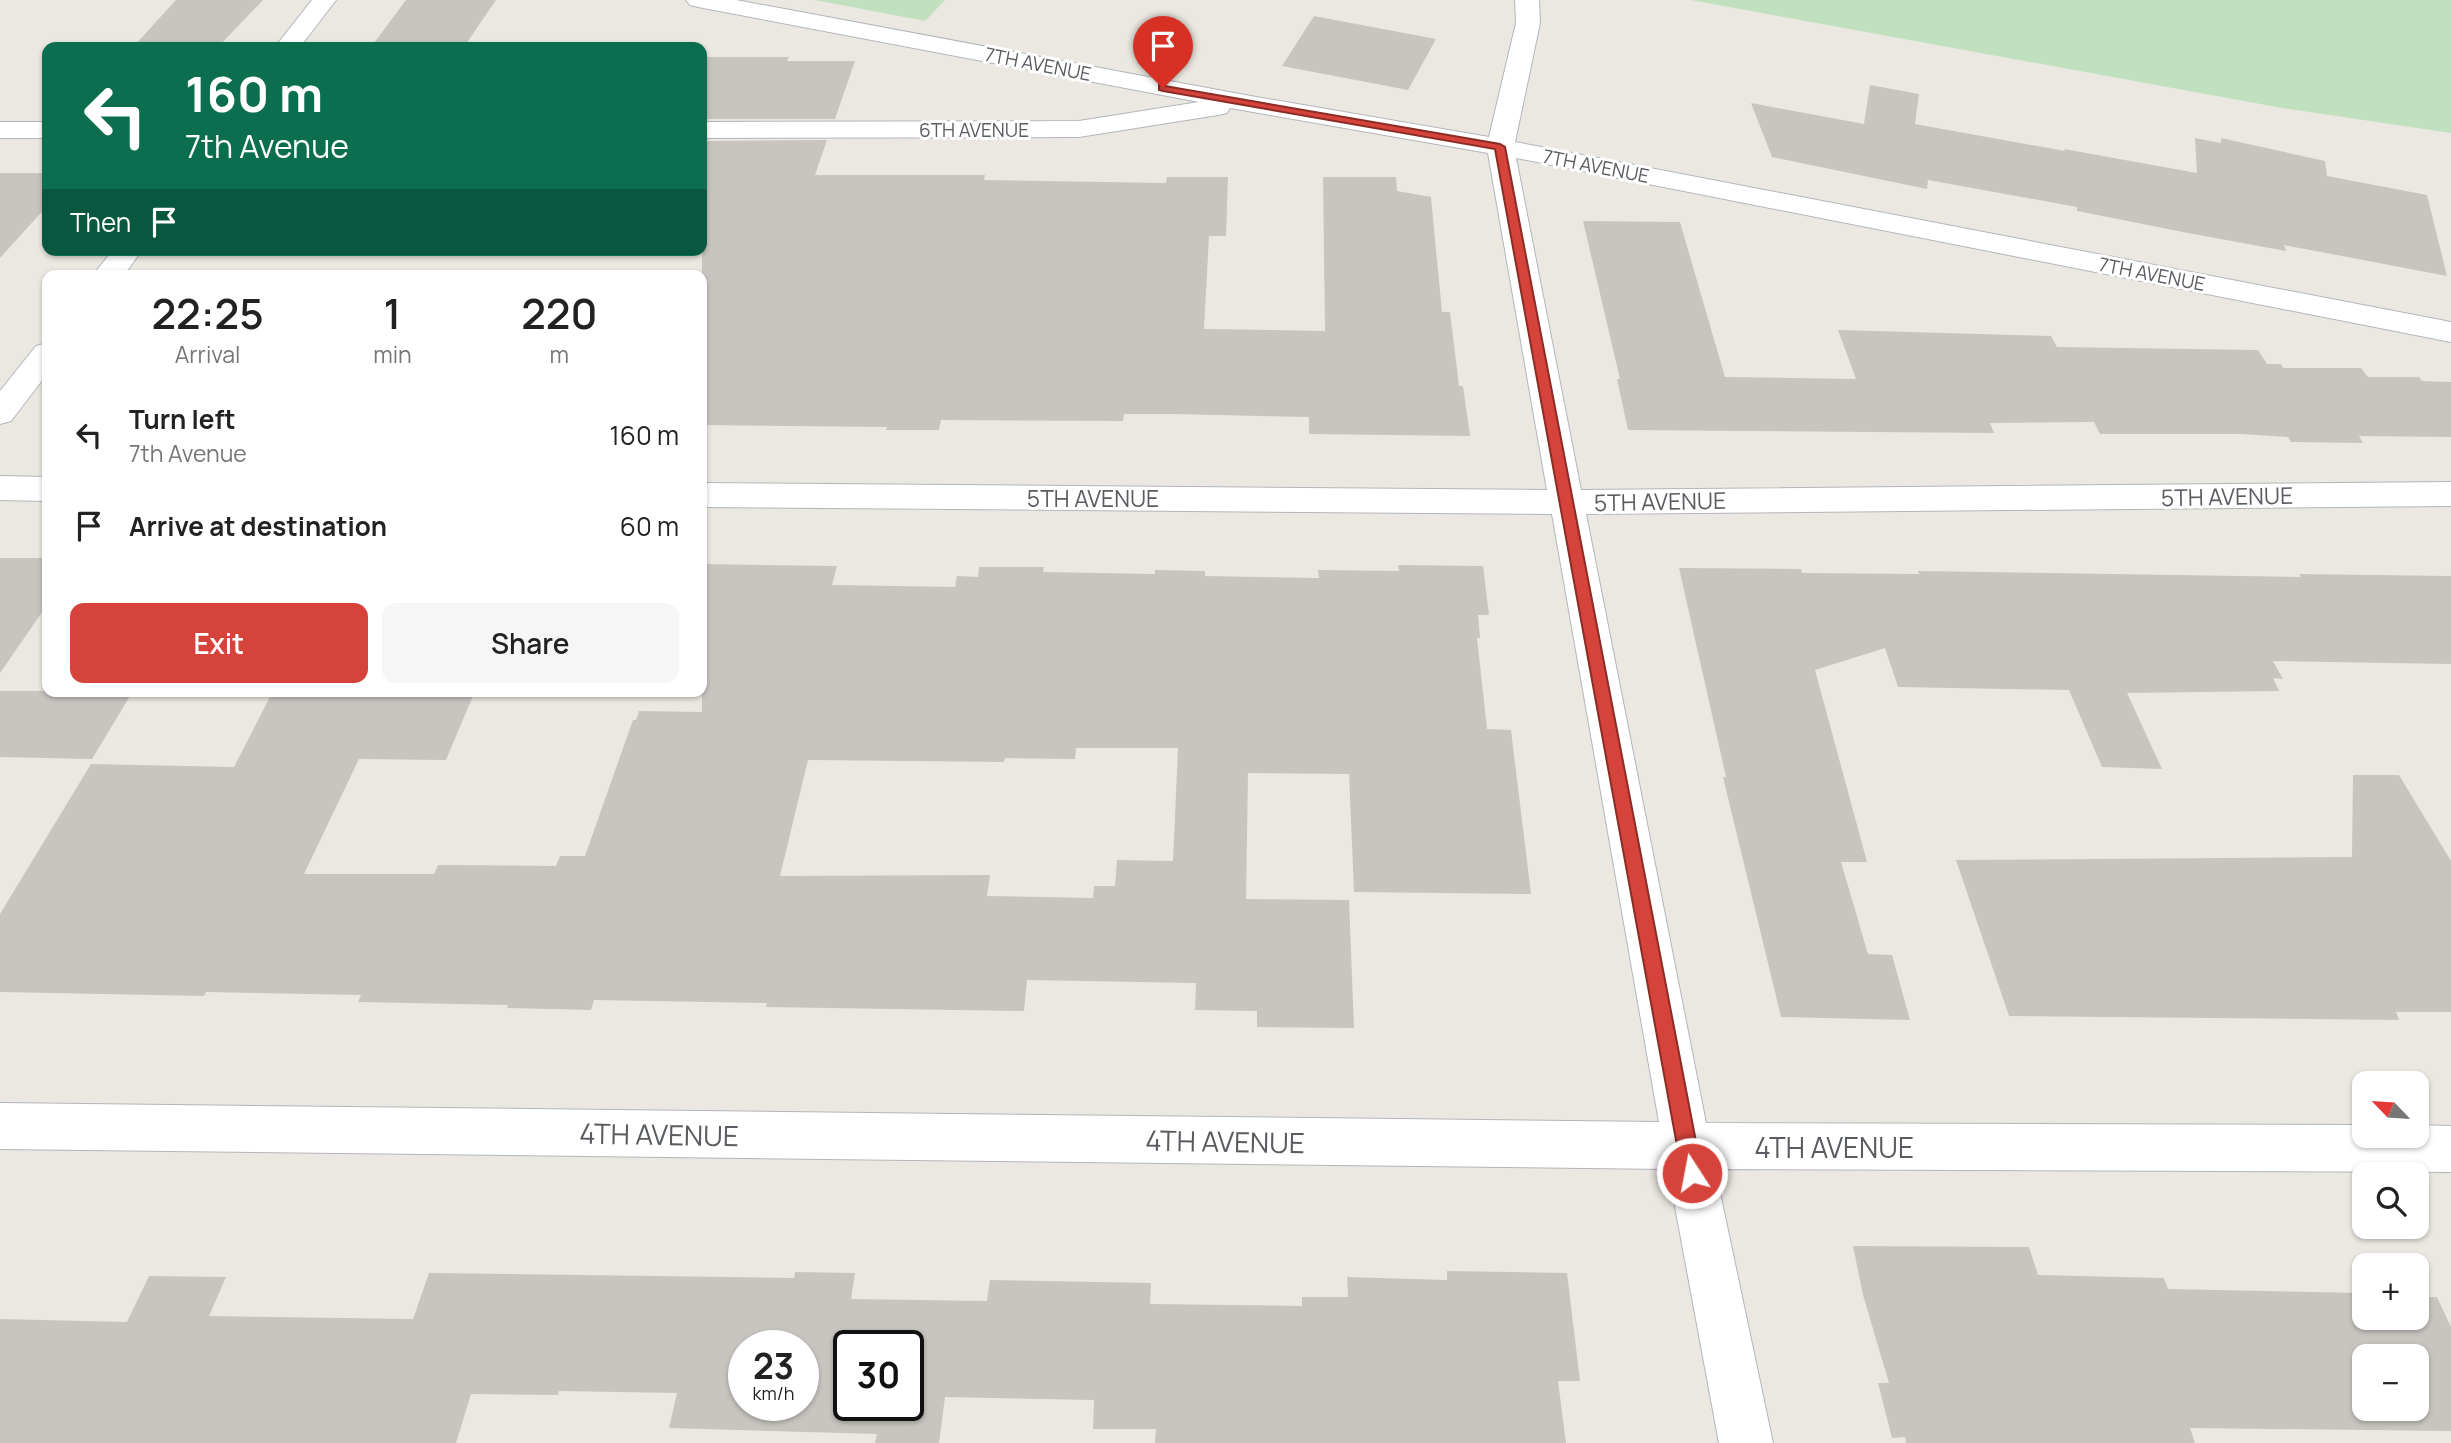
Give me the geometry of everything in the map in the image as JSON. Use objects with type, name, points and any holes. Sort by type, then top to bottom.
[{"type":"street","points":[[291,42],[324,0]]},
{"type":"street","name":"7TH AVENUE","points":[[698,0],[1245,103],[1500,147],[2451,332]]},
{"type":"street","points":[[1527,0],[1528,23],[1500,147],[1686,1146],[1746,1443]]},
{"type":"street","name":"6TH AVENUE","points":[[707,130],[1079,130],[1245,103]]},
{"type":"street","points":[[0,130],[42,130]]},
{"type":"street","points":[[112,270],[123,256]]},
{"type":"street","points":[[0,413],[42,359]]},
{"type":"street","points":[[0,488],[42,489]]},
{"type":"street","name":"5TH AVENUE","points":[[707,495],[1565,502],[2451,494]]},
{"type":"street","name":"4TH AVENUE","points":[[0,1126],[1686,1146],[2451,1149]]},
{"type":"green space","points":[[815,0],[945,0],[925,21]]},
{"type":"green space","points":[[1691,0],[2451,0],[2451,133],[2282,108]]},
{"type":"building","points":[[176,0],[263,0],[223,42],[138,42]]},
{"type":"building","points":[[406,0],[496,0],[467,42],[375,42]]},
{"type":"building","points":[[1314,16],[1436,39],[1408,90],[1282,66]]},
{"type":"building","points":[[707,57],[789,57],[787,61],[855,61],[835,119],[707,119]]},
{"type":"building","points":[[1870,85],[1919,94],[1915,124],[2065,151],[2064,149],[2197,173],[2195,138],[2221,143],[2221,138],[2325,161],[2327,176],[2427,195],[2447,276],[2284,245],[2286,251],[2188,233],[2077,211],[2077,207],[1928,180],[1927,189],[1772,157],[1751,103],[1864,124]]},
{"type":"building","points":[[827,140],[815,175],[985,175],[984,180],[1166,183],[1167,177],[1228,177],[1226,236],[1209,236],[1204,329],[1325,331],[1323,177],[1396,177],[1397,191],[1431,197],[1442,312],[1450,312],[1459,386],[1463,386],[1470,436],[1309,434],[1309,417],[1174,414],[1124,414],[1123,421],[941,420],[939,430],[707,425],[707,270],[702,270],[702,256],[707,256],[707,141]]},
{"type":"building","points":[[0,173],[42,173],[42,212],[0,258]]},
{"type":"building","points":[[1583,221],[1680,222],[1725,377],[1856,379],[1838,330],[2051,336],[2057,347],[2258,350],[2267,364],[2281,364],[2283,368],[2361,368],[2368,377],[2419,377],[2422,381],[2451,382],[2451,437],[2359,436],[2363,443],[2291,442],[2288,437],[2241,434],[2100,434],[2094,422],[1990,423],[1994,433],[1628,430],[1617,379],[1620,379]]},
{"type":"building","points":[[0,558],[42,558],[42,612],[0,673]]},
{"type":"building","points":[[707,564],[837,566],[832,585],[955,587],[957,576],[978,577],[979,567],[1044,567],[1043,572],[1155,574],[1155,570],[1205,571],[1205,576],[1319,578],[1318,570],[1399,571],[1398,565],[1483,566],[1489,615],[1478,615],[1480,638],[1477,638],[1487,729],[1511,730],[1531,894],[1354,892],[1349,774],[1248,773],[1246,899],[1349,900],[1354,1028],[1257,1027],[1257,1011],[1195,1010],[1196,983],[1027,980],[1024,1011],[766,1007],[767,1003],[594,1000],[591,1010],[507,1008],[508,1005],[358,1002],[361,995],[206,992],[204,996],[0,992],[0,914],[91,764],[234,767],[270,697],[472,697],[446,760],[359,759],[304,874],[434,874],[438,865],[556,866],[560,856],[585,856],[633,720],[636,720],[639,711],[702,712],[702,697],[707,697]],"holes":[[[1076,748],[1178,748],[1173,861],[1117,860],[1115,886],[1094,886],[1093,898],[987,896],[990,875],[780,876],[808,760],[1004,762],[1005,758],[1075,759]]]},
{"type":"building","points":[[1679,568],[1801,569],[1802,573],[1919,574],[1918,571],[2301,577],[2299,574],[2451,576],[2451,664],[2273,661],[2283,679],[2273,678],[2279,691],[2127,693],[2162,769],[2102,767],[2069,690],[1898,687],[1885,648],[1815,670],[1867,862],[1841,862],[1868,954],[1892,955],[1910,1020],[1781,1017],[1723,777],[1726,777]]},
{"type":"building","points":[[0,691],[42,691],[42,697],[129,697],[92,759],[0,757]]},
{"type":"building","points":[[2353,775],[2399,775],[2451,861],[2451,1012],[2396,1012],[2399,1020],[2009,1016],[1956,860],[2352,857]]},
{"type":"building","points":[[1853,1246],[2029,1247],[2038,1275],[2164,1278],[2168,1289],[2352,1293],[2352,1330],[2429,1330],[2429,1297],[2437,1297],[2451,1327],[2451,1431],[2190,1428],[2195,1443],[1906,1443],[1905,1437],[1892,1438],[1878,1383],[1889,1383],[1863,1295]]},
{"type":"building","points":[[1447,1271],[1567,1273],[1580,1381],[1558,1381],[1566,1443],[1155,1443],[1156,1429],[1093,1429],[1094,1400],[945,1397],[939,1443],[875,1443],[877,1434],[669,1428],[677,1393],[559,1391],[558,1395],[471,1394],[456,1443],[0,1443],[0,1319],[127,1322],[149,1276],[226,1277],[209,1316],[413,1319],[429,1273],[794,1278],[795,1272],[855,1273],[851,1299],[987,1301],[990,1280],[1151,1283],[1150,1304],[1302,1306],[1302,1297],[1348,1297],[1347,1277],[1447,1280]]},
{"type":"route","points":[[1163,88],[1500,147],[1692,1173]]}]
